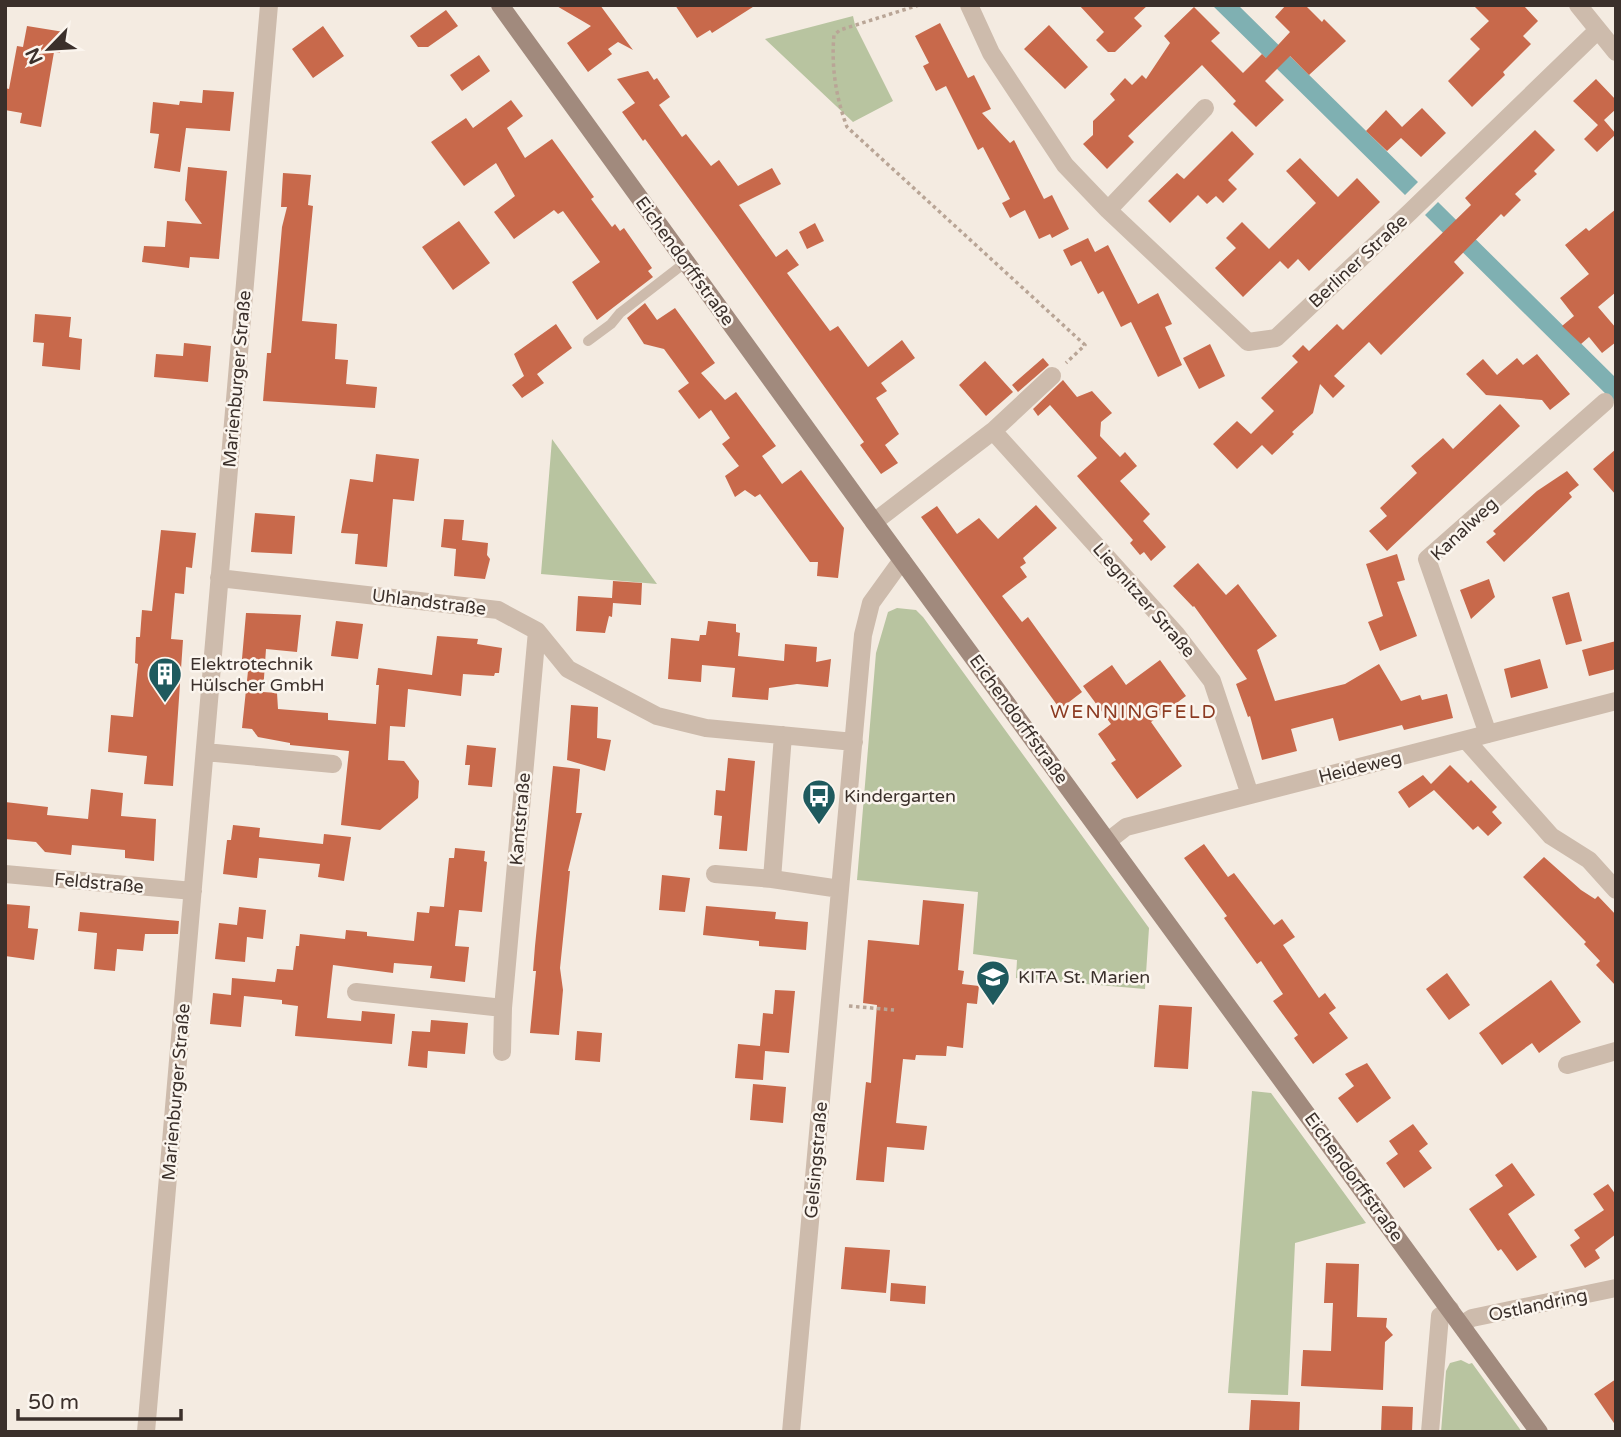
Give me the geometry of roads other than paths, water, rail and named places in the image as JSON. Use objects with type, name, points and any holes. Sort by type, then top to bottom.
[{"type":"street","name":"Marienburger Straße","points":[[146,1432],[269,5]]},
{"type":"street","name":"Eichendorffstraße","points":[[500,5],[1539,1432]]},
{"type":"street","name":"Berliner Straße","points":[[969,5],[991,53],[1065,164],[1108,209],[1248,342],[1276,338],[1598,30]]},
{"type":"street","points":[[1578,5],[1616,51]]},
{"type":"street","points":[[1108,209],[1205,108]]},
{"type":"street","points":[[874,522],[993,431],[1052,376]]},
{"type":"street","name":"Kanalweg","points":[[1488,734],[1427,559],[1605,402]]},
{"type":"street","name":"Liegnitzer Straße","points":[[993,431],[1176,634],[1212,681],[1250,796]]},
{"type":"street","name":"Gelsingstraße","points":[[791,1432],[863,635],[871,603],[902,560]]},
{"type":"street","name":"Uhlandstraße","points":[[219,578],[498,610],[537,631],[568,669],[657,716],[706,728],[854,742]]},
{"type":"street","name":"Kantstraße","points":[[502,1052],[503,1008],[537,631]]},
{"type":"street","name":"Heideweg","points":[[1108,841],[1126,827],[1616,701]]},
{"type":"street","points":[[772,879],[783,735]]},
{"type":"street","points":[[1466,740],[1551,836],[1589,860],[1616,890]]},
{"type":"street","points":[[205,752],[333,764]]},
{"type":"street","name":"Feldstraße","points":[[5,874],[193,891]]},
{"type":"street","points":[[715,874],[840,889]]},
{"type":"street","points":[[356,992],[503,1008]]},
{"type":"street","points":[[1567,1065],[1616,1052]]},
{"type":"street","name":"Ostlandring","points":[[1461,1325],[1472,1318],[1616,1288]]},
{"type":"street","points":[[1430,1432],[1440,1316],[1450,1308]]},
{"type":"lane","points":[[588,341],[686,262]]},
{"type":"water","points":[[1212,5],[1238,5],[1418,182],[1405,195]]},
{"type":"water","points":[[1438,202],[1616,378],[1616,404],[1425,215]]},
{"type":"place","name":"Elektrotechnik Hülscher GmbH","points":[[165,704]]},
{"type":"place","name":"Kindergarten","points":[[819,826]]},
{"type":"place","name":"KITA St. Marien","points":[[993,1007]]},
{"type":"district","name":"WENNINGFELD","points":[[1134,712]]}]
